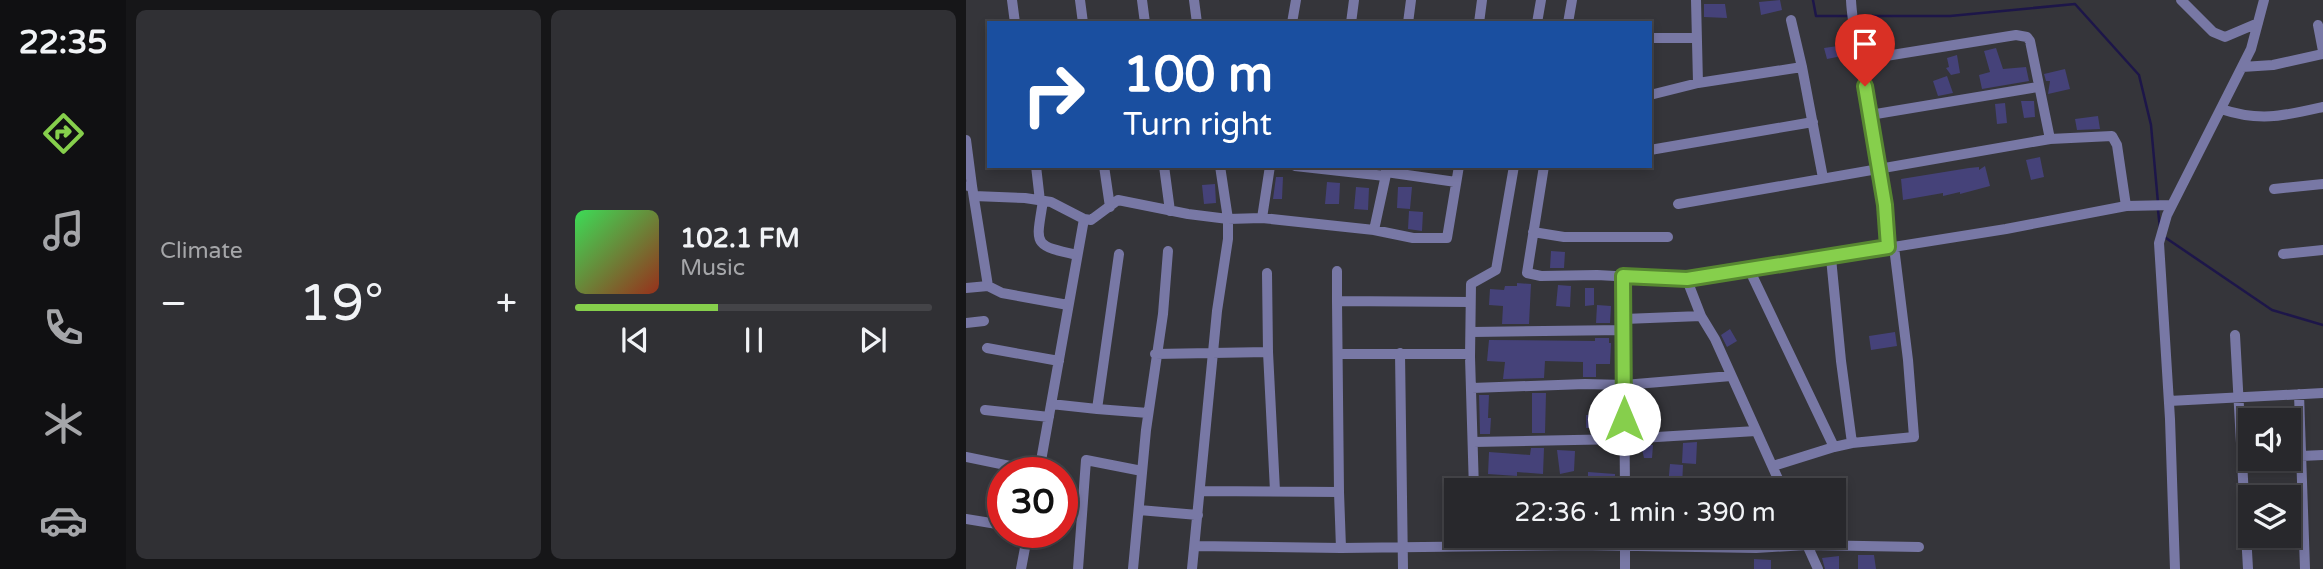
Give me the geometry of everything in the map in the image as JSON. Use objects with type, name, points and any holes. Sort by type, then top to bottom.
[{"type":"street","points":[[1012,0],[1015,21]]},
{"type":"street","points":[[1080,0],[1083,21]]},
{"type":"street","points":[[1142,0],[1145,21]]},
{"type":"street","points":[[1195,0],[1197,21]]},
{"type":"street","points":[[1292,21],[1296,0]]},
{"type":"street","points":[[1351,21],[1354,0]]},
{"type":"street","points":[[1408,21],[1411,0]]},
{"type":"street","points":[[1479,21],[1482,0]]},
{"type":"street","points":[[1538,21],[1541,0]]},
{"type":"street","points":[[1568,21],[1572,0]]},
{"type":"street","points":[[1696,0],[1698,83]]},
{"type":"street","points":[[2180,0],[2213,32],[2225,37],[2258,23]]},
{"type":"street","points":[[2175,569],[2169,401],[2159,243],[2168,208],[2251,49],[2264,0]]},
{"type":"street","points":[[1773,466],[1852,443],[1914,437],[1908,360],[1885,205],[1861,61],[1853,29],[1851,1]]},
{"type":"street","points":[[1791,20],[1824,178]]},
{"type":"street","points":[[2242,67],[2273,65],[2323,52],[2318,25]]},
{"type":"street","points":[[1861,61],[2022,35],[2030,41],[2050,139]]},
{"type":"street","points":[[1652,38],[1696,38]]},
{"type":"street","points":[[1652,94],[1698,83],[1802,67]]},
{"type":"street","points":[[1870,115],[2038,87]]},
{"type":"street","points":[[2221,108],[2244,117],[2270,117],[2323,107]]},
{"type":"street","points":[[1652,150],[1813,122]]},
{"type":"street","points":[[1678,204],[2050,139],[2112,136],[2117,145],[2126,206]]},
{"type":"street","points":[[966,140],[971,189],[988,286]]},
{"type":"street","points":[[1036,168],[1042,201],[1039,239],[1043,246],[1077,255]]},
{"type":"street","points":[[1104,168],[1110,207]]},
{"type":"street","points":[[1164,168],[1170,211]]},
{"type":"street","points":[[1192,569],[1217,311],[1228,239],[1228,219],[1220,168]]},
{"type":"street","points":[[1262,218],[1270,168]]},
{"type":"street","points":[[1329,168],[1386,171],[1456,182]]},
{"type":"street","points":[[971,189],[1051,202],[1091,220],[1118,200],[1228,219],[1262,218],[1374,230],[1413,238],[1447,238],[1459,168]]},
{"type":"street","points":[[1474,478],[1471,284],[1496,270],[1514,168]]},
{"type":"street","points":[[1544,168],[1527,273],[1541,276],[1687,279],[2006,229],[2126,206],[2151,205],[2168,208]]},
{"type":"street","points":[[1374,230],[1386,171]]},
{"type":"street","points":[[2274,189],[2323,184]]},
{"type":"street","points":[[1042,457],[1084,219]]},
{"type":"street","points":[[1533,232],[1564,237],[1668,237]]},
{"type":"street","points":[[2283,254],[2323,250]]},
{"type":"street","points":[[1133,569],[1148,413],[1163,314],[1168,251]]},
{"type":"street","points":[[1097,409],[1119,254]]},
{"type":"street","points":[[1831,258],[1852,443]]},
{"type":"street","points":[[1749,269],[1834,447]]},
{"type":"street","points":[[1337,271],[1341,548]]},
{"type":"street","points":[[1267,273],[1275,491]]},
{"type":"street","points":[[1623,276],[1625,478]]},
{"type":"street","points":[[1687,279],[1701,316],[1715,338],[1778,478]]},
{"type":"street","points":[[966,288],[988,286],[1002,293],[1068,305]]},
{"type":"street","points":[[1337,301],[1470,302]]},
{"type":"street","points":[[1624,319],[1701,316]]},
{"type":"street","points":[[966,323],[984,321]]},
{"type":"street","points":[[1472,332],[1625,330]]},
{"type":"street","points":[[2235,335],[2248,569]]},
{"type":"street","points":[[988,348],[1059,361]]},
{"type":"street","points":[[1155,354],[1268,352]]},
{"type":"street","points":[[1338,354],[1467,354],[1470,358]]},
{"type":"street","points":[[1400,354],[1403,569]]},
{"type":"street","points":[[1472,388],[1624,385],[1731,376]]},
{"type":"street","points":[[2169,401],[2323,393]]},
{"type":"street","points":[[2299,394],[2299,408]]},
{"type":"street","points":[[1051,404],[1148,413]]},
{"type":"street","points":[[985,410],[1049,417]]},
{"type":"street","points":[[1473,442],[1624,439],[1756,431]]},
{"type":"street","points":[[2305,569],[2301,456],[2323,454]]},
{"type":"street","points":[[966,457],[987,461]]},
{"type":"street","points":[[1078,569],[1086,460],[1142,471]]},
{"type":"street","points":[[1200,491],[1339,492]]},
{"type":"street","points":[[1139,510],[1198,515]]},
{"type":"street","points":[[966,519],[987,522]]},
{"type":"street","points":[[1195,546],[1341,548],[1444,543]]},
{"type":"street","points":[[1846,543],[1919,547]]},
{"type":"street","points":[[1021,569],[1025,548]]},
{"type":"street","points":[[1625,548],[1625,569]]},
{"type":"street","points":[[1810,548],[1818,569]]},
{"type":"building","points":[[1780,0],[1782,10],[1761,15],[1759,2]]},
{"type":"building","points":[[1704,4],[1725,4],[1727,18],[1704,17]]},
{"type":"building","points":[[1845,45],[1847,55],[1827,59],[1824,48]]},
{"type":"building","points":[[1996,48],[2003,69],[2026,67],[2029,81],[1982,89],[1979,75],[1990,72],[1984,51]]},
{"type":"building","points":[[1957,55],[1960,73],[1951,75],[1946,68],[1949,67],[1947,58]]},
{"type":"building","points":[[2065,69],[2070,89],[2048,94],[2050,81],[2046,81],[2044,74]]},
{"type":"building","points":[[1947,76],[1953,93],[1938,96],[1933,81]]},
{"type":"building","points":[[2021,101],[2034,101],[2035,117],[2024,118]]},
{"type":"building","points":[[2005,103],[2007,123],[1997,124],[1995,104]]},
{"type":"building","points":[[2098,116],[2100,129],[2077,130],[2075,119]]},
{"type":"building","points":[[2040,157],[2044,177],[2031,180],[2026,160]]},
{"type":"building","points":[[1985,166],[1990,186],[1960,194],[1943,196],[1943,193],[1903,200],[1901,179],[1969,168],[1979,167],[1979,170]]},
{"type":"building","points":[[1276,177],[1283,177],[1282,199],[1273,199]]},
{"type":"building","points":[[1327,182],[1340,183],[1339,204],[1325,204]]},
{"type":"building","points":[[1215,184],[1216,203],[1204,204],[1202,185]]},
{"type":"building","points":[[1356,187],[1369,188],[1368,210],[1354,209]]},
{"type":"building","points":[[1398,187],[1412,187],[1410,209],[1397,208]]},
{"type":"building","points":[[1409,211],[1423,212],[1422,231],[1408,229]]},
{"type":"building","points":[[1551,251],[1565,252],[1564,268],[1550,268]]},
{"type":"building","points":[[1517,283],[1531,284],[1529,324],[1502,324],[1503,306],[1489,305],[1490,289],[1504,290],[1505,286],[1517,286]]},
{"type":"building","points":[[1558,285],[1571,286],[1570,307],[1556,306]]},
{"type":"building","points":[[1585,288],[1594,288],[1594,305],[1585,306]]},
{"type":"building","points":[[1597,305],[1611,306],[1610,323],[1596,323]]},
{"type":"building","points":[[1730,329],[1737,341],[1727,347],[1721,335]]},
{"type":"building","points":[[1895,332],[1897,346],[1871,350],[1869,336]]},
{"type":"building","points":[[1595,338],[1609,338],[1611,343],[1610,364],[1596,364],[1596,377],[1583,377],[1583,362],[1545,361],[1544,378],[1503,379],[1505,362],[1487,361],[1489,340],[1595,341]]},
{"type":"building","points":[[1532,393],[1546,393],[1545,433],[1532,433]]},
{"type":"building","points":[[1479,395],[1489,395],[1490,434],[1480,434]]},
{"type":"building","points":[[1632,408],[1638,408],[1640,428],[1632,428]]},
{"type":"building","points":[[1586,415],[1607,415],[1607,428],[1586,428]]},
{"type":"building","points":[[1697,442],[1696,464],[1682,463],[1683,443]]},
{"type":"building","points":[[1641,445],[1653,445],[1652,458],[1644,458]]},
{"type":"building","points":[[1531,448],[1544,448],[1543,474],[1488,474],[1489,452],[1530,455]]},
{"type":"building","points":[[1557,450],[1575,451],[1574,471],[1560,474]]},
{"type":"building","points":[[1670,464],[1683,465],[1682,478],[1669,478]]},
{"type":"building","points":[[1588,472],[1615,474],[1615,478],[1588,478]]},
{"type":"building","points":[[1858,555],[1874,555],[1876,569],[1858,569]]},
{"type":"building","points":[[1839,556],[1839,569],[1825,569],[1822,558]]},
{"type":"building","points":[[1754,559],[1771,560],[1771,569],[1754,569]]},
{"type":"waterway","points":[[1813,0],[1816,16],[1850,16]]},
{"type":"waterway","points":[[1856,16],[1950,16],[2075,4],[2139,75],[2151,125],[2158,203]]},
{"type":"waterway","points":[[2158,210],[2160,228]]},
{"type":"waterway","points":[[2163,236],[2272,310],[2323,325]]},
{"type":"route","points":[[1624,419],[1623,276],[1687,279],[1888,247],[1885,205],[1865,86]]}]
